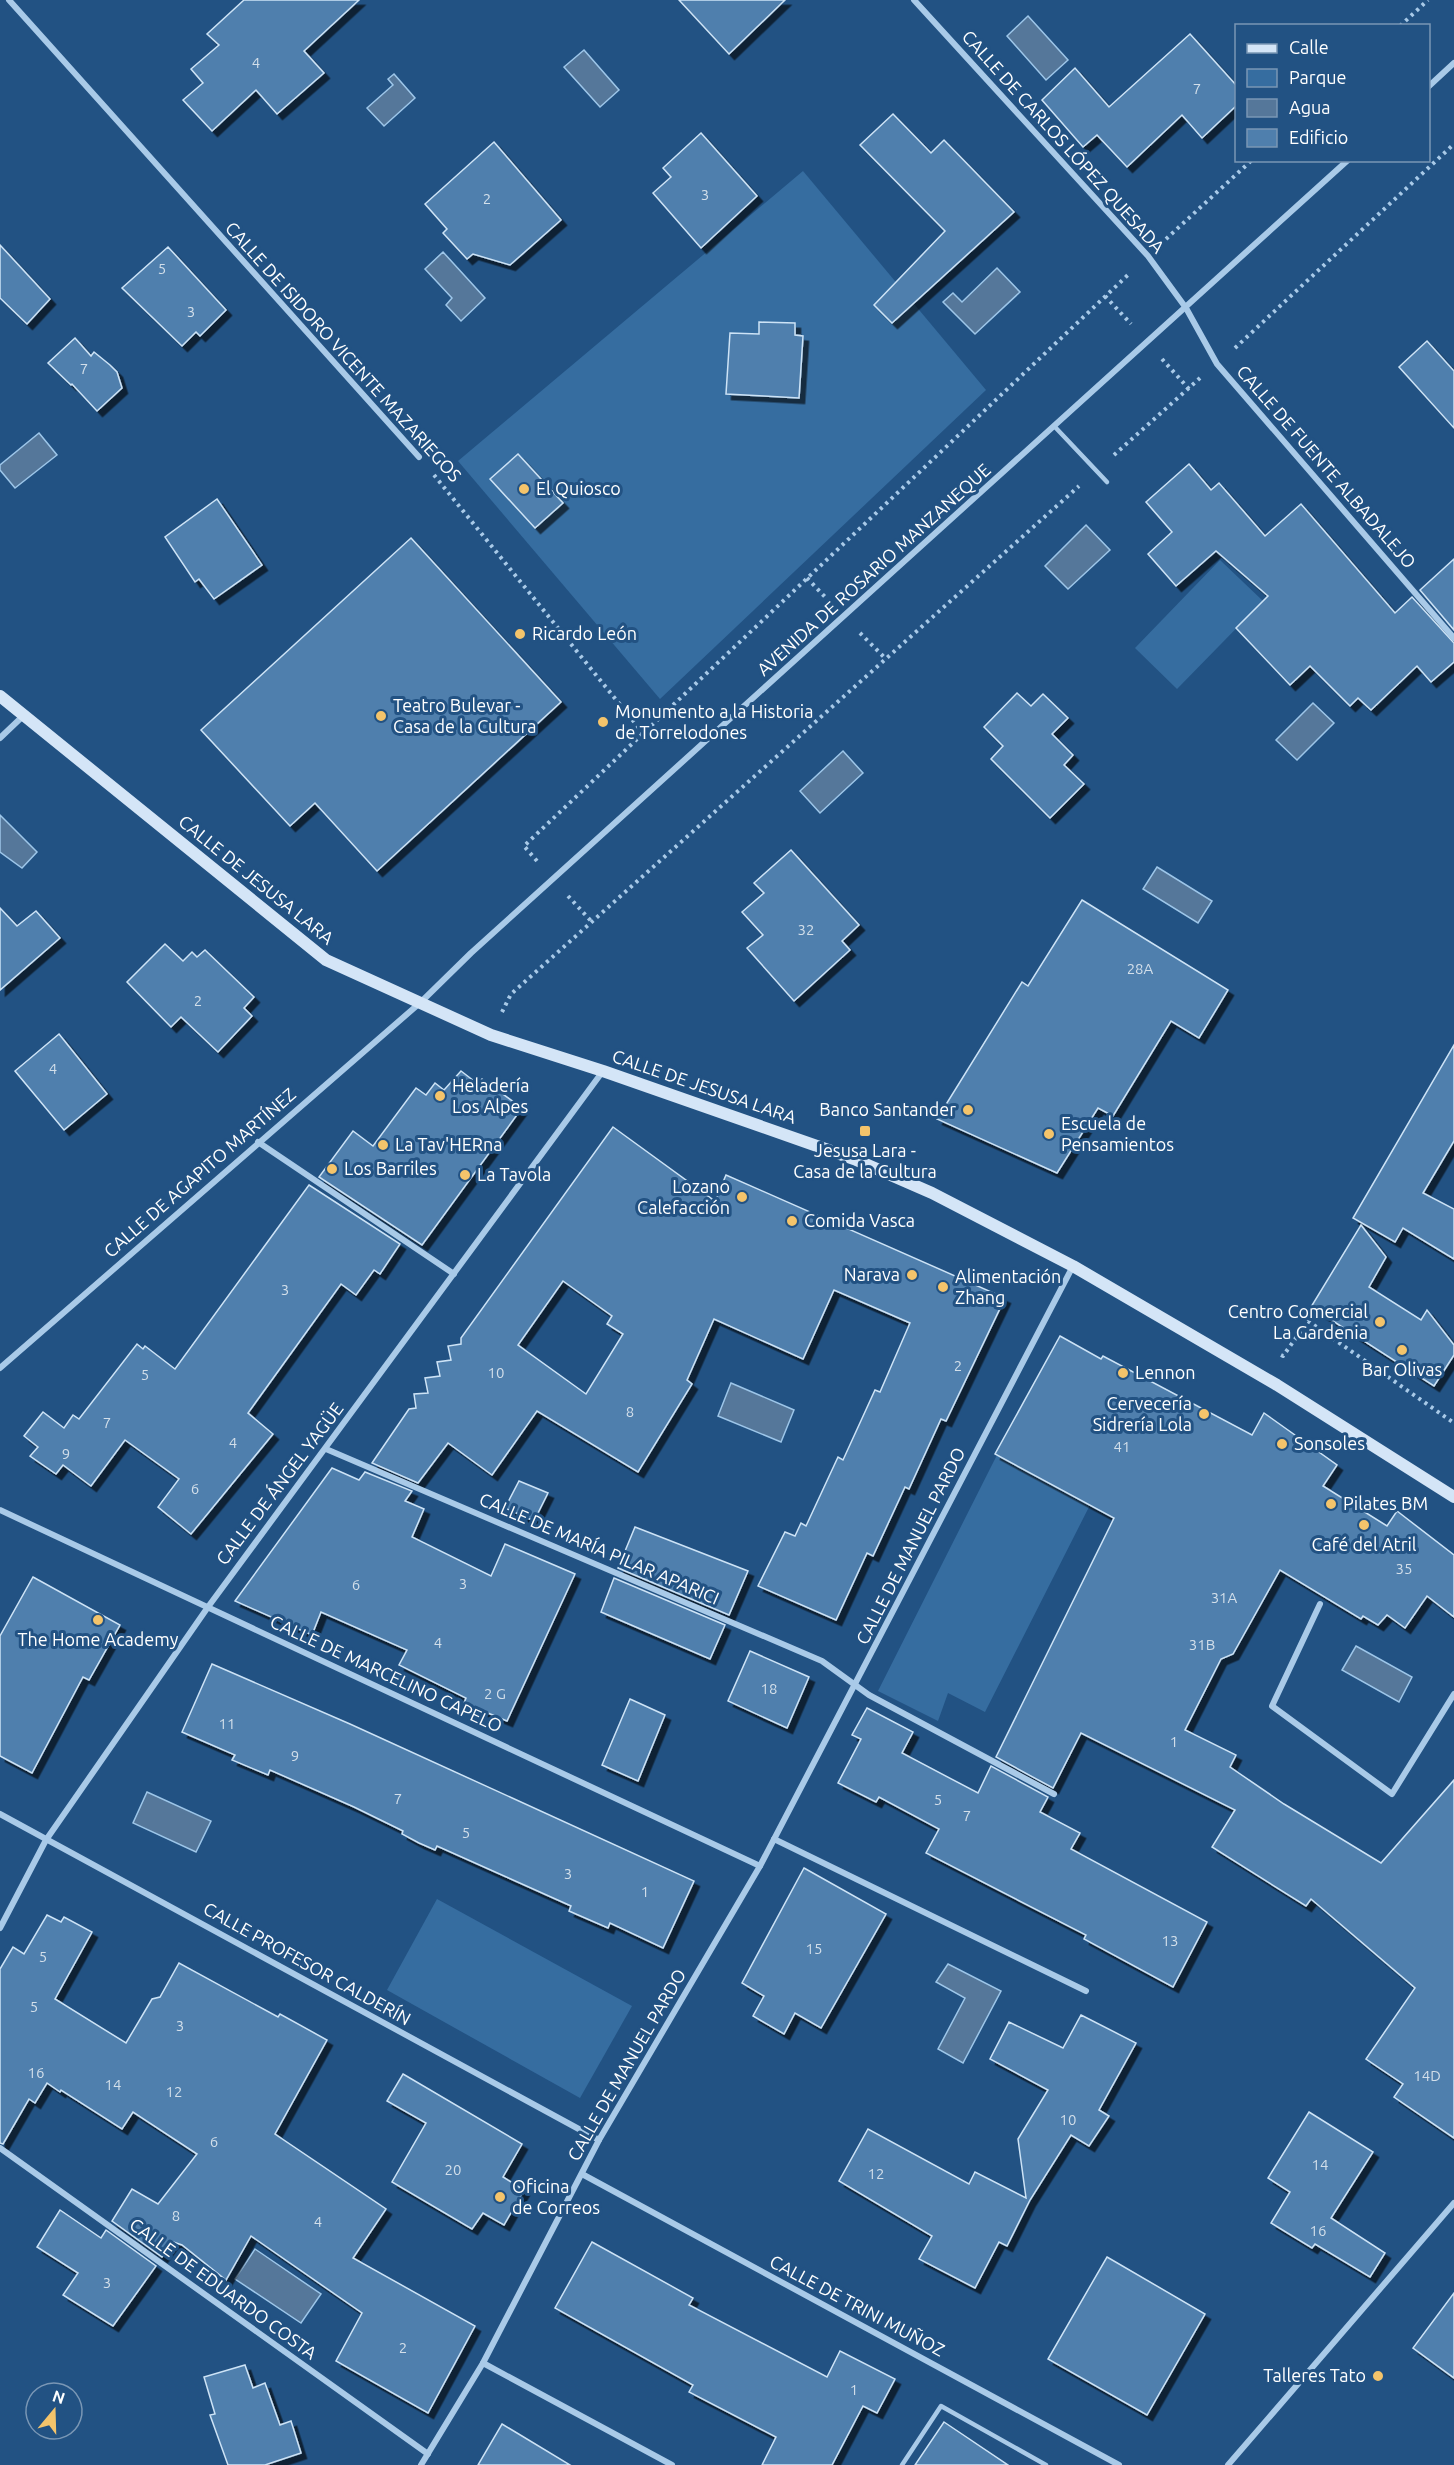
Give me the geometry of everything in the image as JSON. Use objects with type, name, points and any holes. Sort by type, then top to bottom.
[{"type":"main road","name":"CALLE DE JESUSA LARA","points":[[0,696],[22,717],[326,960],[491,1035],[603,1071],[854,1159],[932,1193],[1073,1266],[1277,1385],[1454,1497]]},
{"type":"street","name":"CALLE DE ISIDORO VICENTE MAZARIEGOS","points":[[9,0],[420,457]]},
{"type":"street","name":"CALLE DE CARLOS LÓPEZ QUESADA","points":[[914,0],[1148,256],[1186,309]]},
{"type":"street","points":[[1430,85],[1454,63]]},
{"type":"street","name":"AVENIDA DE ROSARIO MANZANEQUE","points":[[421,1002],[471,954],[1346,162]]},
{"type":"street","name":"CALLE DE FUENTE ALBADALEJO","points":[[1186,309],[1217,364],[1454,638]]},
{"type":"street","points":[[0,738],[22,717]]},
{"type":"street","name":"CALLE DE AGAPITO MARTÍNEZ","points":[[0,1368],[421,1002]]},
{"type":"street","name":"CALLE DE ÁNGEL YAGÜE","points":[[0,1928],[46,1840],[208,1607],[603,1071]]},
{"type":"street","points":[[258,1142],[454,1274]]},
{"type":"street","name":"CALLE DE MANUEL PARDO","points":[[422,2465],[483,2363],[599,2140],[760,1866],[1073,1266]]},
{"type":"street","name":"CALLE DE MARÍA PILAR APARICI","points":[[326,1449],[822,1661],[869,1695],[1054,1794]]},
{"type":"street","name":"CALLE DE MARCELINO CAPELO","points":[[0,1510],[760,1866]]},
{"type":"street","points":[[1320,1604],[1272,1706],[1392,1794],[1454,1694]]},
{"type":"street","name":"CALLE PROFESOR CALDERÍN","points":[[0,1814],[599,2140]]},
{"type":"street","points":[[774,1839],[1086,1991]]},
{"type":"street","name":"CALLE DE EDUARDO COSTA","points":[[0,2148],[428,2454]]},
{"type":"street","name":"CALLE DE TRINI MUÑOZ","points":[[582,2174],[1119,2465]]},
{"type":"street","points":[[1228,2465],[1454,2203]]},
{"type":"street","points":[[483,2363],[672,2465]]},
{"type":"lane","points":[[1055,427],[1107,482]]},
{"type":"lane","points":[[902,2465],[941,2406],[1046,2465]]},
{"type":"path","points":[[1402,24],[1428,0]]},
{"type":"path","points":[[491,1035],[511,994],[1217,364],[1454,144]]},
{"type":"path","points":[[592,922],[524,846],[1250,162]]},
{"type":"path","name":"CALLE DE ISIDORO VICENTE MAZARIEGOS","points":[[420,457],[644,733]]},
{"type":"path","points":[[1273,1350],[1283,1356],[1308,1321],[1454,1424]]},
{"type":"green space","points":[[803,171],[986,390],[660,699],[458,461]]},
{"type":"green space","points":[[1220,560],[1263,601],[1177,689],[1135,648]]},
{"type":"green space","points":[[997,1455],[1090,1505],[985,1712],[948,1693],[938,1721],[878,1691]]},
{"type":"green space","points":[[437,1899],[632,2006],[580,2098],[387,1990]]},
{"type":"water","points":[[1028,16],[1068,60],[1046,80],[1007,36]]},
{"type":"water","points":[[584,50],[619,90],[600,107],[564,67]]},
{"type":"water","points":[[394,74],[415,98],[384,126],[367,108],[393,85],[388,79]]},
{"type":"water","points":[[443,252],[485,298],[461,321],[446,305],[452,298],[425,269]]},
{"type":"water","points":[[997,268],[1020,292],[975,334],[943,302],[953,293],[962,302]]},
{"type":"water","points":[[39,433],[57,455],[15,488],[0,470],[0,465]]},
{"type":"water","points":[[1086,525],[1110,550],[1068,589],[1045,566]]},
{"type":"water","points":[[1313,703],[1334,723],[1297,760],[1276,740]]},
{"type":"water","points":[[843,751],[863,773],[820,813],[800,791]]},
{"type":"water","points":[[0,815],[37,852],[22,868],[0,852]]},
{"type":"water","points":[[1157,867],[1212,901],[1198,923],[1143,889]]},
{"type":"water","points":[[731,1383],[794,1410],[781,1442],[718,1416]]},
{"type":"water","points":[[1356,1646],[1412,1677],[1399,1702],[1342,1670]]},
{"type":"water","points":[[147,1792],[211,1821],[196,1852],[133,1823]]},
{"type":"water","points":[[948,1964],[1001,1991],[963,2063],[938,2049],[965,1998],[936,1982]]},
{"type":"water","points":[[255,2249],[321,2294],[301,2323],[235,2279]]},
{"type":"building","points":[[244,0],[359,0],[304,51],[324,73],[277,114],[256,90],[212,131],[183,100],[203,83],[191,69],[219,45],[207,34]]},
{"type":"building","points":[[679,0],[785,0],[729,54]]},
{"type":"building","points":[[1190,34],[1235,84],[1235,107],[1202,138],[1182,115],[1127,167],[1097,135],[1083,147],[1042,100],[1075,68],[1109,107]]},
{"type":"building","points":[[893,114],[931,153],[944,140],[1014,212],[892,323],[874,305],[945,231],[860,145]]},
{"type":"building","points":[[701,133],[757,196],[701,248],[653,193],[671,177],[663,168]]},
{"type":"building","points":[[494,142],[561,220],[510,265],[473,254],[467,259],[443,233],[447,229],[425,204]]},
{"type":"building","points":[[0,245],[50,299],[27,324],[0,298]]},
{"type":"building","points":[[168,247],[226,310],[200,336],[196,332],[182,346],[122,288]]},
{"type":"building","points":[[759,322],[795,323],[795,335],[803,336],[799,398],[726,394],[730,333],[759,334]]},
{"type":"building","points":[[75,338],[91,356],[94,352],[117,372],[122,388],[97,411],[48,363]]},
{"type":"building","points":[[1427,341],[1454,371],[1454,428],[1399,367]]},
{"type":"building","points":[[518,454],[563,503],[535,528],[490,479]]},
{"type":"building","points":[[1189,464],[1211,490],[1219,483],[1265,536],[1301,504],[1395,613],[1412,597],[1454,643],[1454,662],[1431,682],[1417,666],[1371,710],[1358,698],[1350,706],[1310,666],[1290,685],[1236,628],[1268,596],[1216,551],[1176,586],[1148,554],[1172,532],[1146,502]]},
{"type":"building","points":[[217,499],[262,565],[214,599],[199,579],[195,582],[165,537]]},
{"type":"building","name":"Teatro Bulevar - Casa de la Cultura","points":[[411,538],[561,702],[377,871],[315,803],[290,826],[201,730]]},
{"type":"building","points":[[1454,559],[1454,630],[1420,590]]},
{"type":"building","points":[[1017,693],[1031,706],[1043,694],[1068,718],[1052,734],[1073,755],[1064,765],[1084,784],[1050,818],[991,759],[1003,746],[984,727]]},
{"type":"building","points":[[791,850],[859,925],[842,941],[850,950],[794,1001],[747,948],[763,935],[742,912],[764,893],[754,883]]},
{"type":"building","points":[[1082,900],[1228,990],[1199,1038],[1171,1021],[1113,1116],[1098,1108],[1057,1173],[937,1119],[1022,982],[1028,986]]},
{"type":"building","points":[[0,908],[17,926],[36,911],[60,938],[0,990]]},
{"type":"building","points":[[165,944],[183,961],[192,952],[197,957],[205,950],[254,997],[244,1008],[252,1016],[218,1052],[181,1017],[171,1027],[127,982]]},
{"type":"building","points":[[59,1034],[107,1094],[64,1130],[15,1071]]},
{"type":"building","points":[[1454,1045],[1454,1141],[1423,1193],[1454,1209],[1454,1259],[1403,1228],[1395,1242],[1353,1218]]},
{"type":"building","points":[[461,1071],[478,1084],[482,1079],[522,1108],[422,1245],[319,1177],[353,1131],[373,1146],[416,1088],[426,1095],[435,1083],[444,1090]]},
{"type":"building","points":[[613,1127],[715,1201],[726,1175],[1005,1298],[946,1421],[941,1419],[909,1489],[905,1487],[873,1556],[867,1553],[836,1620],[758,1586],[785,1532],[795,1536],[801,1523],[806,1526],[838,1457],[843,1460],[875,1390],[880,1392],[910,1323],[834,1290],[803,1359],[714,1319],[687,1380],[692,1384],[638,1472],[537,1411],[492,1475],[448,1443],[418,1483],[372,1463],[409,1409],[416,1408],[414,1394],[428,1393],[425,1378],[440,1376],[437,1362],[451,1360],[448,1346],[461,1344],[461,1338]],"holes":[[[563,1281],[612,1316],[607,1324],[623,1334],[586,1394],[518,1345]]]},
{"type":"building","points":[[309,1185],[400,1244],[380,1274],[374,1270],[356,1295],[341,1284],[248,1413],[273,1434],[191,1534],[158,1507],[179,1479],[125,1440],[91,1486],[63,1465],[56,1474],[30,1456],[38,1447],[24,1436],[43,1412],[64,1428],[73,1415],[79,1419],[137,1344],[143,1349],[145,1346],[175,1369]]},
{"type":"building","name":"Centro Comercial La Gardenia","points":[[1361,1225],[1386,1257],[1369,1287],[1421,1320],[1427,1310],[1454,1345],[1454,1355],[1434,1386],[1311,1307]]},
{"type":"building","points":[[1060,1336],[1101,1359],[1103,1356],[1252,1435],[1264,1413],[1337,1465],[1323,1486],[1387,1526],[1397,1511],[1454,1555],[1454,1617],[1427,1596],[1405,1628],[1387,1615],[1378,1625],[1363,1616],[1361,1619],[1280,1570],[1233,1654],[1221,1659],[1185,1730],[1236,1755],[1230,1767],[1284,1804],[1381,1863],[1454,1780],[1454,2138],[1394,2097],[1403,2084],[1366,2059],[1415,1988],[1311,1899],[1306,1906],[1212,1847],[1235,1810],[1081,1733],[1053,1788],[996,1757],[1114,1518],[995,1454]]},
{"type":"building","points":[[332,1468],[359,1480],[365,1472],[412,1491],[405,1501],[424,1509],[412,1537],[491,1576],[505,1544],[575,1574],[507,1721],[464,1703],[466,1698],[399,1665],[407,1650],[321,1612],[312,1635],[235,1601]]},
{"type":"building","points":[[519,1481],[548,1493],[534,1521],[505,1508]]},
{"type":"building","points":[[635,1527],[748,1571],[729,1615],[618,1568]]},
{"type":"building","points":[[33,1577],[120,1625],[89,1680],[83,1677],[32,1773],[0,1756],[0,1636]]},
{"type":"building","points":[[614,1578],[725,1625],[710,1659],[601,1612]]},
{"type":"building","points":[[750,1651],[809,1677],[787,1728],[728,1701]]},
{"type":"building","points":[[212,1664],[350,1724],[694,1881],[663,1948],[610,1923],[608,1928],[569,1911],[571,1906],[437,1846],[435,1850],[419,1843],[402,1834],[403,1831],[270,1770],[268,1775],[232,1760],[235,1755],[182,1732]]},
{"type":"building","points":[[630,1699],[665,1715],[638,1781],[602,1765]]},
{"type":"building","points":[[867,1708],[913,1732],[902,1753],[978,1793],[991,1766],[1048,1797],[1040,1812],[1080,1833],[1071,1849],[1207,1922],[1173,1987],[1084,1939],[1086,1935],[926,1853],[939,1829],[879,1797],[876,1802],[838,1783],[861,1739],[852,1735]]},
{"type":"building","points":[[804,1868],[886,1914],[821,2028],[795,2013],[784,2034],[753,2016],[764,1996],[742,1983]]},
{"type":"building","points":[[47,1915],[61,1922],[64,1917],[92,1932],[55,1999],[126,2043],[152,1999],[160,1997],[179,1963],[278,2017],[280,2014],[327,2040],[275,2134],[386,2209],[353,2258],[475,2326],[428,2413],[336,2361],[362,2313],[251,2236],[226,2280],[182,2245],[173,2242],[162,2257],[112,2221],[132,2189],[158,2204],[197,2154],[133,2112],[122,2129],[47,2083],[35,2103],[29,2099],[3,2144],[0,2143],[0,1969],[13,1947],[24,1954]]},
{"type":"building","points":[[1081,2015],[1136,2043],[1099,2110],[1109,2116],[1089,2146],[1071,2135],[1030,2200],[1007,2246],[999,2242],[975,2288],[919,2259],[932,2236],[839,2181],[868,2129],[969,2184],[975,2172],[1026,2198],[1018,2139],[1048,2090],[990,2059],[1009,2022],[1063,2048]]},
{"type":"building","points":[[403,2074],[522,2144],[503,2177],[524,2190],[504,2225],[483,2213],[472,2229],[392,2182],[426,2123],[387,2101]]},
{"type":"building","points":[[1309,2112],[1373,2152],[1331,2218],[1385,2253],[1370,2277],[1315,2244],[1312,2248],[1271,2223],[1290,2192],[1268,2178]]},
{"type":"building","points":[[60,2210],[101,2238],[106,2230],[156,2266],[113,2326],[63,2295],[78,2273],[37,2247]]},
{"type":"building","points":[[592,2242],[693,2298],[689,2305],[827,2377],[840,2351],[895,2379],[877,2413],[863,2406],[832,2465],[762,2465],[776,2437],[689,2392],[693,2385],[555,2308]]},
{"type":"building","points":[[1107,2257],[1205,2314],[1147,2415],[1048,2359]]},
{"type":"building","points":[[1454,2293],[1454,2378],[1413,2348]]},
{"type":"building","points":[[245,2365],[253,2388],[265,2383],[280,2425],[291,2421],[301,2453],[265,2465],[228,2465],[210,2415],[215,2414],[204,2377]]},
{"type":"building","points":[[944,2422],[1008,2465],[915,2465]]},
{"type":"building","points":[[502,2424],[517,2433],[570,2465],[478,2465]]},
{"type":"place","name":"El Quiosco","points":[[524,489]]},
{"type":"place","name":"Ricardo León","points":[[520,634]]},
{"type":"place","name":"Teatro Bulevar - Casa de la Cultura","points":[[381,716]]},
{"type":"place","name":"Monumento a la Historia de Torrelodones","points":[[603,722]]},
{"type":"place","name":"Heladería Los Alpes","points":[[440,1096]]},
{"type":"place","name":"Banco Santander","points":[[968,1110]]},
{"type":"place","name":"Jesusa Lara - Casa de la Cultura","points":[[865,1131]]},
{"type":"place","name":"Escuela de Pensamientos","points":[[1049,1134]]},
{"type":"place","name":"La Tav'HERna","points":[[383,1145]]},
{"type":"place","name":"Los Barriles","points":[[332,1169]]},
{"type":"place","name":"La Tavola","points":[[465,1175]]},
{"type":"place","name":"Lozano Calefacción","points":[[742,1197]]},
{"type":"place","name":"Comida Vasca","points":[[792,1221]]},
{"type":"place","name":"Narava","points":[[912,1275]]},
{"type":"place","name":"Alimentación Zhang","points":[[943,1287]]},
{"type":"place","name":"Centro Comercial La Gardenia","points":[[1380,1322]]},
{"type":"place","name":"Bar Olivas","points":[[1402,1350]]},
{"type":"place","name":"Lennon","points":[[1123,1373]]},
{"type":"place","name":"Cervecería Sidrería Lola","points":[[1204,1414]]},
{"type":"place","name":"Sonsoles","points":[[1282,1444]]},
{"type":"place","name":"Pilates BM","points":[[1331,1504]]},
{"type":"place","name":"Café del Atril","points":[[1364,1525]]},
{"type":"place","name":"The Home Academy","points":[[98,1620]]},
{"type":"place","name":"Oficina de Correos","points":[[500,2197]]},
{"type":"place","name":"Talleres Tato","points":[[1378,2376]]}]
